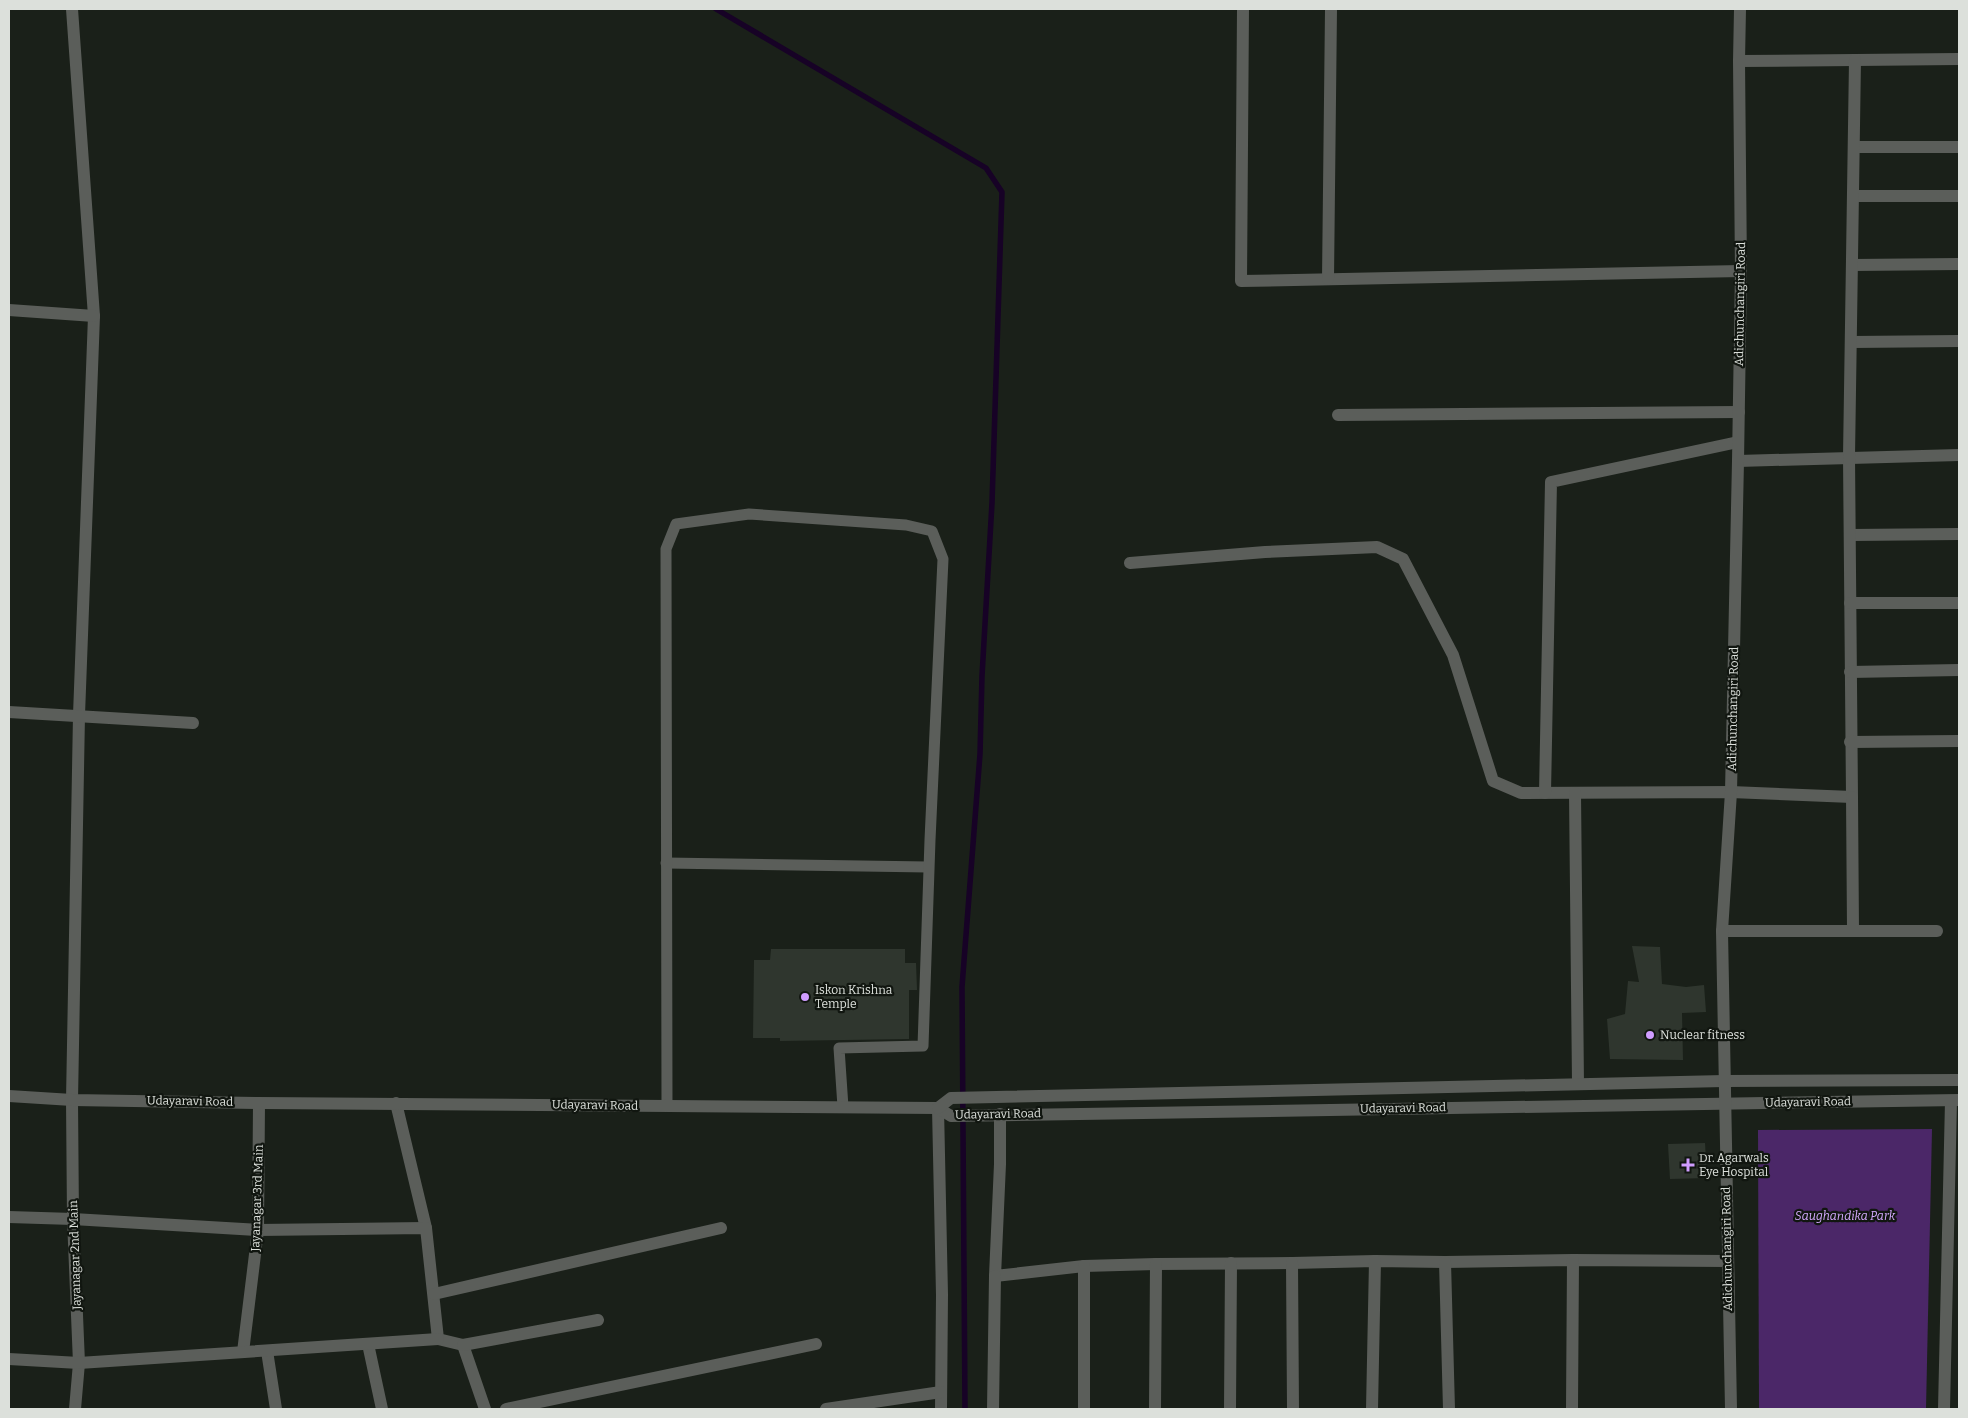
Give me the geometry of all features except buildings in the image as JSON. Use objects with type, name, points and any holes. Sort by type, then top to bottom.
[{"type":"street","name":"Jayanagar 2nd Main","points":[[72,9],[94,316],[79,715],[72,1100],[74,1219],[80,1363],[75,1409]]},
{"type":"street","points":[[1243,9],[1241,281],[1741,271]]},
{"type":"street","points":[[1328,279],[1331,9]]},
{"type":"street","name":"Adichunchangiri Road","points":[[1730,1409],[1722,931],[1731,792],[1738,461],[1741,271],[1740,9]]},
{"type":"street","points":[[1739,61],[1959,59]]},
{"type":"street","points":[[1854,930],[1850,742],[1851,535],[1849,457],[1855,60]]},
{"type":"street","points":[[1854,147],[1959,147]]},
{"type":"street","points":[[1853,196],[1959,196]]},
{"type":"street","points":[[1853,265],[1959,264]]},
{"type":"street","points":[[9,310],[94,316]]},
{"type":"street","points":[[1852,342],[1959,341]]},
{"type":"street","points":[[1338,415],[1738,412]]},
{"type":"street","points":[[1545,793],[1551,482],[1738,442]]},
{"type":"street","points":[[1738,461],[1959,455]]},
{"type":"street","points":[[1851,535],[1959,534]]},
{"type":"street","points":[[1130,563],[1265,552],[1377,547],[1403,559],[1453,655],[1493,781],[1521,793],[1731,792],[1852,797]]},
{"type":"street","points":[[1850,603],[1959,603]]},
{"type":"street","points":[[1850,672],[1959,670]]},
{"type":"street","points":[[9,712],[193,723]]},
{"type":"street","points":[[1850,742],[1959,741]]},
{"type":"street","points":[[1575,793],[1578,1084]]},
{"type":"street","points":[[1722,931],[1937,931]]},
{"type":"street","name":"Udayaravi Road","points":[[938,1108],[951,1098],[1724,1081],[1959,1080]]},
{"type":"street","name":"Udayaravi Road","points":[[9,1096],[72,1100],[938,1108],[951,1116],[1955,1100]]},
{"type":"street","points":[[1944,1409],[1955,1100]]},
{"type":"street","name":"Jayanagar 3rd Main","points":[[243,1352],[258,1230],[260,1102]]},
{"type":"street","points":[[396,1103],[426,1228],[438,1339]]},
{"type":"street","points":[[938,1108],[942,1295],[941,1409]]},
{"type":"street","points":[[993,1409],[995,1276],[1000,1164],[997,1114]]},
{"type":"street","points":[[9,1217],[258,1230],[426,1228]]},
{"type":"street","points":[[434,1294],[721,1228]]},
{"type":"street","points":[[995,1276],[1084,1266],[1156,1264],[1375,1260],[1446,1262],[1573,1260],[1727,1261]]},
{"type":"street","points":[[1372,1409],[1375,1260]]},
{"type":"street","points":[[1572,1409],[1573,1260]]},
{"type":"street","points":[[1446,1262],[1449,1409]]},
{"type":"street","points":[[1230,1409],[1231,1263]]},
{"type":"street","points":[[1292,1263],[1293,1409]]},
{"type":"street","points":[[1155,1409],[1156,1264]]},
{"type":"street","points":[[1084,1266],[1084,1409]]},
{"type":"street","points":[[9,1360],[80,1363],[438,1339],[463,1344],[598,1320]]},
{"type":"street","points":[[368,1344],[382,1409]]},
{"type":"street","points":[[463,1344],[485,1409]]},
{"type":"street","points":[[506,1409],[816,1344]]},
{"type":"street","points":[[267,1351],[276,1409]]},
{"type":"street","points":[[826,1409],[941,1392]]},
{"type":"lane","points":[[667,1106],[666,549],[676,524],[749,514],[906,525],[932,532],[943,559],[928,867],[923,1046],[839,1048],[843,1107]]},
{"type":"lane","points":[[666,863],[928,867]]},
{"type":"green space","name":"Saughandika Park","points":[[1932,1129],[1926,1409],[1759,1409],[1758,1130]]},
{"type":"waterway","points":[[716,9],[986,168],[1002,192],[992,503],[982,676],[980,754],[962,987],[965,1409]]},
{"type":"place","name":"Iskon Krishna Temple","points":[[805,997]]},
{"type":"place","name":"Nuclear fitness","points":[[1650,1035]]},
{"type":"place","name":"Dr. Agarwals Eye Hospital","points":[[1688,1165]]}]
